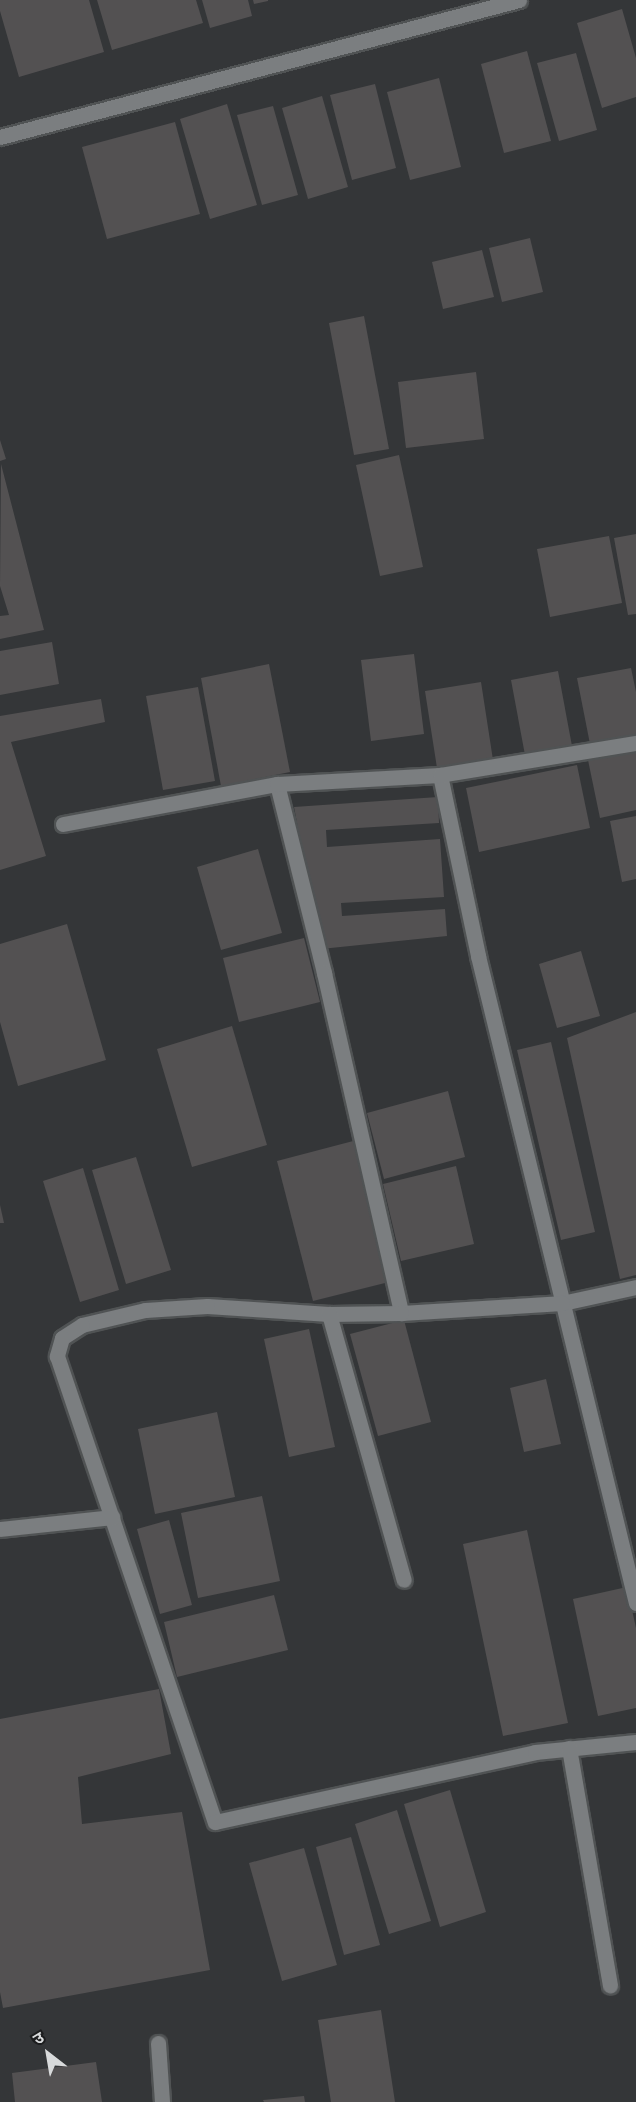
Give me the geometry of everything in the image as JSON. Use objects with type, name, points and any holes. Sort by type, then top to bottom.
[{"type":"street","points":[[0,137],[519,0]]},
{"type":"street","points":[[63,824],[277,784],[440,775],[636,743]]},
{"type":"street","points":[[440,775],[478,956],[636,1603]]},
{"type":"street","points":[[277,784],[324,974],[401,1313]]},
{"type":"street","points":[[636,1287],[562,1303],[401,1313],[329,1314],[207,1306],[145,1310],[82,1325],[62,1338],[57,1356],[215,1822],[535,1752],[636,1742]]},
{"type":"street","points":[[329,1314],[404,1580]]},
{"type":"street","points":[[0,1529],[112,1517]]},
{"type":"street","points":[[569,1748],[610,1985]]},
{"type":"street","points":[[158,2043],[162,2102]]},
{"type":"building","points":[[0,0],[89,0],[104,52],[19,77],[0,11]]},
{"type":"building","points":[[97,0],[196,0],[203,23],[112,50]]},
{"type":"building","points":[[202,0],[248,0],[252,16],[210,28]]},
{"type":"building","points":[[253,0],[268,0],[268,1],[254,4]]},
{"type":"building","points":[[622,9],[636,58],[636,97],[602,108],[577,23]]},
{"type":"building","points":[[527,51],[551,141],[504,153],[481,64]]},
{"type":"building","points":[[576,53],[597,130],[559,141],[537,63]]},
{"type":"building","points":[[439,78],[461,167],[410,180],[387,92]]},
{"type":"building","points":[[375,84],[396,168],[352,180],[330,95]]},
{"type":"building","points":[[322,96],[348,187],[308,199],[282,108]]},
{"type":"building","points":[[227,104],[257,205],[210,219],[180,119]]},
{"type":"building","points":[[273,106],[298,195],[262,205],[237,115]]},
{"type":"building","points":[[175,122],[200,214],[107,239],[82,147]]},
{"type":"building","points":[[530,238],[543,292],[502,302],[489,248]]},
{"type":"building","points":[[482,250],[494,297],[443,309],[432,262]]},
{"type":"building","points":[[364,316],[389,449],[354,455],[329,323]]},
{"type":"building","points":[[476,372],[484,439],[406,448],[398,382]]},
{"type":"building","points":[[0,440],[6,459],[0,461]]},
{"type":"building","points":[[399,455],[423,567],[380,576],[356,465]]},
{"type":"building","points":[[1,464],[44,630],[0,639],[0,616],[9,615],[0,586]]},
{"type":"building","points":[[636,534],[636,614],[628,615],[614,538]]},
{"type":"building","points":[[609,536],[622,603],[550,617],[537,549]]},
{"type":"building","points":[[52,642],[59,684],[0,695],[0,651]]},
{"type":"building","points":[[414,654],[424,734],[371,741],[361,660]]},
{"type":"building","points":[[269,664],[290,772],[221,786],[201,678]]},
{"type":"building","points":[[631,668],[636,692],[636,735],[590,744],[577,678]]},
{"type":"building","points":[[558,671],[572,746],[525,755],[511,680]]},
{"type":"building","points":[[481,682],[493,760],[437,768],[425,691]]},
{"type":"building","points":[[198,687],[215,781],[163,790],[146,696]]},
{"type":"building","points":[[101,699],[105,722],[11,742],[46,856],[0,870],[0,716]]},
{"type":"building","points":[[636,750],[636,810],[600,818],[588,760]]},
{"type":"building","points":[[577,765],[590,828],[479,852],[466,788]]},
{"type":"building","points":[[438,797],[439,823],[326,830],[327,847],[440,839],[444,897],[341,903],[342,916],[445,909],[447,936],[321,949],[294,807]]},
{"type":"building","points":[[636,816],[636,879],[622,882],[610,821]]},
{"type":"building","points":[[258,849],[282,933],[221,950],[197,867]]},
{"type":"building","points":[[67,924],[106,1060],[18,1086],[0,1022],[0,944]]},
{"type":"building","points":[[304,938],[320,1002],[239,1022],[223,958]]},
{"type":"building","points":[[581,951],[600,1016],[557,1028],[539,964]]},
{"type":"building","points":[[636,1012],[636,1275],[620,1279],[567,1038]]},
{"type":"building","points":[[232,1026],[267,1145],[192,1167],[157,1049]]},
{"type":"building","points":[[551,1042],[595,1232],[561,1240],[517,1050]]},
{"type":"building","points":[[448,1091],[465,1157],[384,1179],[367,1113]]},
{"type":"building","points":[[357,1140],[393,1281],[313,1301],[277,1161]]},
{"type":"building","points":[[136,1157],[171,1270],[126,1284],[92,1170]]},
{"type":"building","points":[[456,1166],[474,1244],[401,1261],[383,1184]]},
{"type":"building","points":[[83,1168],[119,1290],[80,1302],[43,1181]]},
{"type":"building","points":[[0,1205],[4,1223],[0,1223]]},
{"type":"building","points":[[404,1320],[431,1422],[378,1436],[350,1334]]},
{"type":"building","points":[[309,1329],[335,1447],[289,1457],[264,1339]]},
{"type":"building","points":[[546,1379],[561,1444],[524,1452],[510,1388]]},
{"type":"building","points":[[217,1412],[235,1497],[155,1514],[138,1429]]},
{"type":"building","points":[[262,1496],[280,1581],[198,1598],[181,1513]]},
{"type":"building","points":[[169,1520],[192,1605],[160,1614],[137,1529]]},
{"type":"building","points":[[527,1530],[568,1723],[503,1736],[463,1544]]},
{"type":"building","points":[[627,1587],[636,1628],[636,1708],[598,1716],[573,1599]]},
{"type":"building","points":[[274,1595],[288,1650],[177,1677],[164,1622]]},
{"type":"building","points":[[159,1689],[171,1754],[78,1777],[82,1824],[182,1812],[210,1970],[3,2008],[0,1992],[0,1719]]},
{"type":"building","points":[[450,1790],[486,1912],[440,1927],[404,1804]]},
{"type":"building","points":[[397,1810],[431,1921],[389,1934],[355,1824]]},
{"type":"building","points":[[351,1837],[380,1945],[344,1955],[316,1847]]},
{"type":"building","points":[[304,1848],[337,1965],[282,1981],[249,1863]]},
{"type":"building","points":[[381,2010],[395,2102],[331,2102],[318,2020]]},
{"type":"building","points":[[96,2062],[102,2102],[15,2102],[12,2073]]},
{"type":"building","points":[[304,2096],[305,2102],[264,2102],[263,2100]]}]
